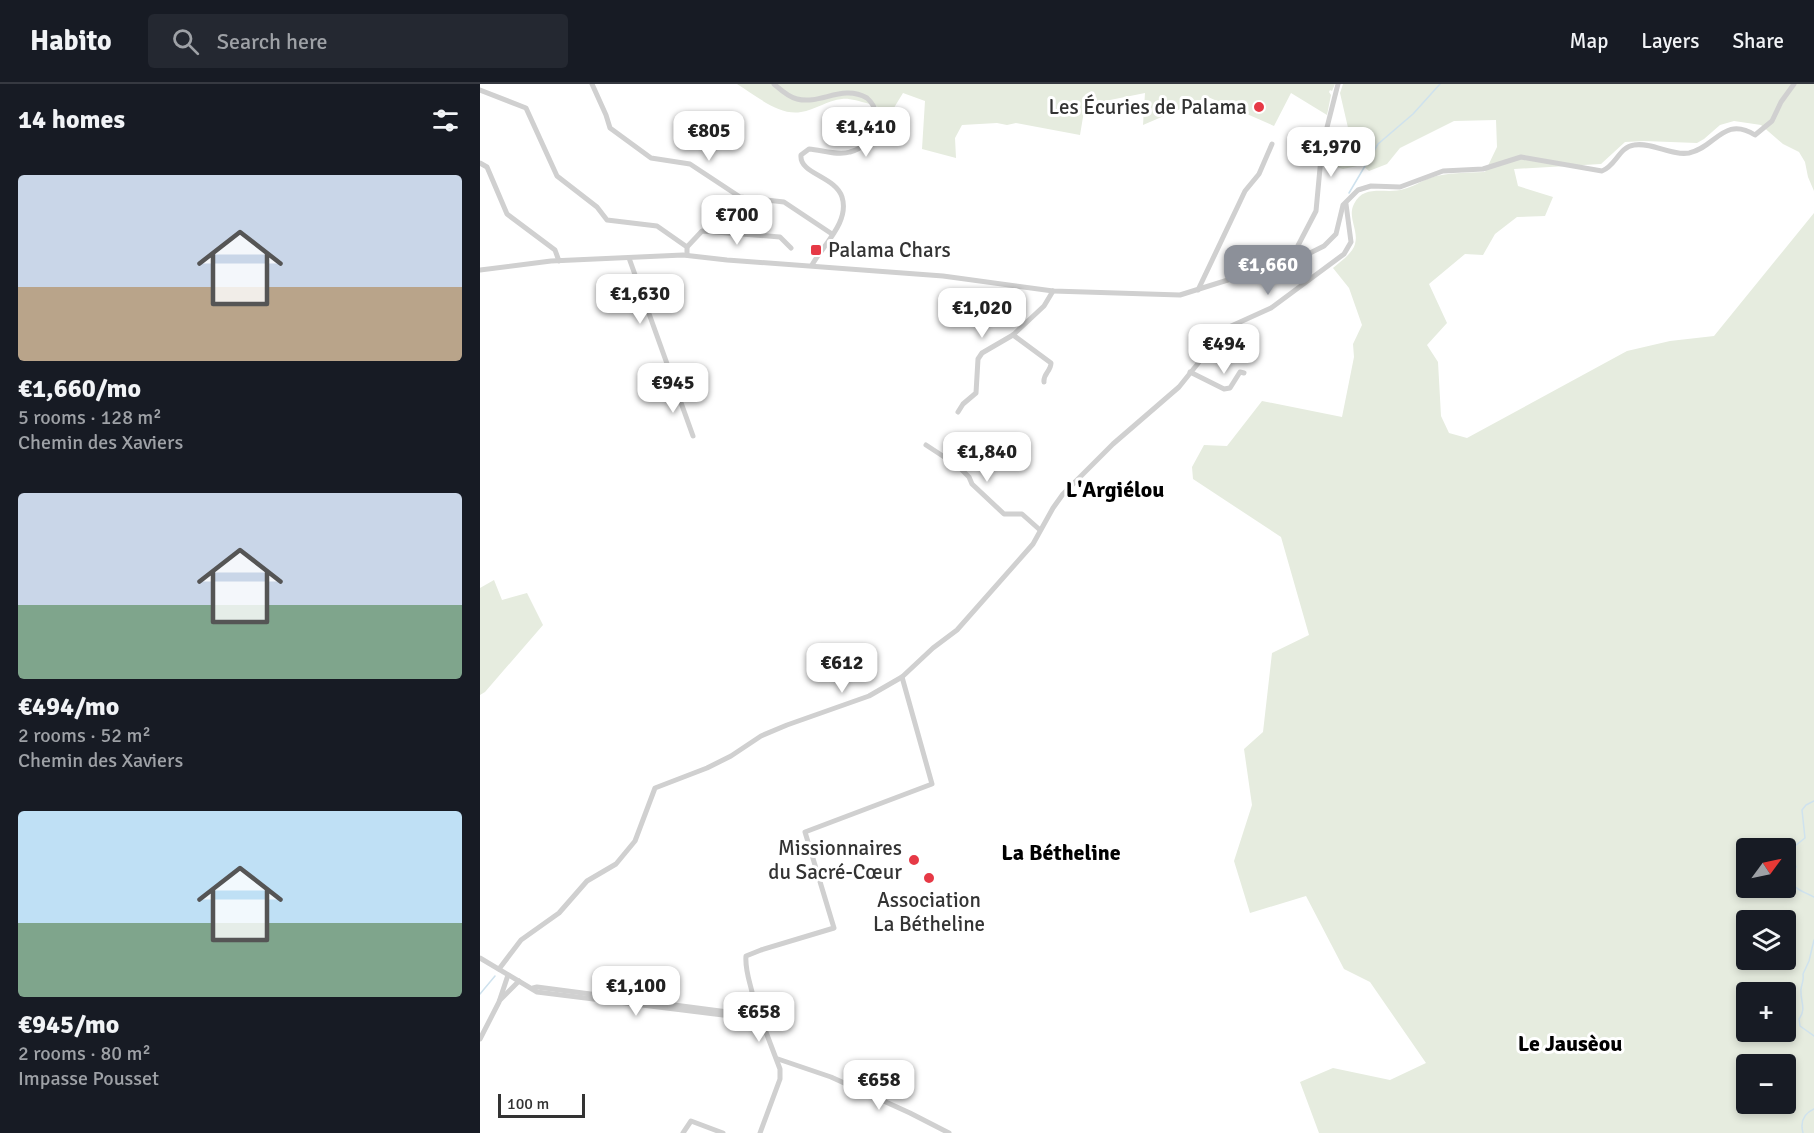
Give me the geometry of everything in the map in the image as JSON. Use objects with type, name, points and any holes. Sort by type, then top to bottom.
[{"type":"street","points":[[592,84],[610,128],[651,158],[690,164],[740,197],[784,202],[832,234]]},
{"type":"street","points":[[774,84],[790,97],[804,100],[835,90],[855,91],[867,98],[874,106],[875,128],[872,136],[863,146],[850,153],[809,149],[801,155],[801,161],[805,167],[831,182],[841,195],[843,212],[812,265]]},
{"type":"street","points":[[1291,259],[1316,211],[1322,147],[1338,84]]},
{"type":"street","points":[[480,270],[559,261],[687,255],[944,276],[1053,291],[1180,295],[1314,252],[1331,241],[1336,234],[1346,200],[1358,190],[1366,187],[1401,187],[1443,171],[1483,169],[1521,157],[1602,171],[1612,166],[1622,152],[1633,145],[1651,145],[1681,153],[1697,151],[1721,133],[1731,129],[1745,129],[1755,135],[1772,121],[1781,102],[1794,84]]},
{"type":"street","points":[[480,90],[526,108],[557,176],[597,207],[604,218],[657,226],[687,247]]},
{"type":"street","points":[[1198,291],[1245,191],[1259,174],[1272,144]]},
{"type":"street","points":[[480,162],[487,167],[507,214],[555,250],[559,261]]},
{"type":"street","points":[[499,969],[521,940],[559,913],[588,881],[616,864],[635,841],[655,788],[707,768],[731,756],[761,736],[869,696],[902,677],[933,648],[957,630],[1028,550],[1063,494],[1113,444],[1179,387],[1229,327],[1263,313],[1335,263],[1344,254],[1351,242],[1345,211],[1346,200]]},
{"type":"street","points":[[687,255],[687,247],[702,231],[780,237],[790,248]]},
{"type":"street","points":[[629,258],[693,436]]},
{"type":"street","points":[[958,412],[963,404],[976,393],[978,359],[982,353],[1013,335],[1044,306],[1053,291]]},
{"type":"street","points":[[1013,335],[1051,363],[1051,368],[1044,376],[1044,382]]},
{"type":"street","points":[[1190,372],[1224,389],[1230,388],[1240,372],[1244,373]]},
{"type":"street","points":[[926,445],[958,466],[969,477],[972,484],[1004,514],[1022,514],[1040,530]]},
{"type":"street","points":[[751,1018],[756,1010],[748,978],[746,956],[834,928],[805,832],[932,784],[902,677]]},
{"type":"street","points":[[480,958],[537,992],[751,1018],[764,1027],[780,1069],[780,1080],[760,1133]]},
{"type":"street","points":[[480,963],[488,963]]},
{"type":"street","points":[[480,1039],[499,1002],[508,975]]},
{"type":"street","points":[[499,1002],[519,981]]},
{"type":"street","points":[[778,1059],[831,1077],[949,1133]]},
{"type":"street","points":[[683,1133],[691,1121],[723,1133]]},
{"type":"shaded area","points":[[737,84],[1335,84],[1329,92],[1331,95],[1327,115],[1291,93],[1274,126],[1208,97],[1143,125],[1145,93],[1085,105],[1080,135],[1016,123],[962,125],[955,138],[956,158],[922,149],[925,101],[903,93],[892,111],[847,99],[832,101],[806,111],[793,112],[768,104]]},
{"type":"shaded area","points":[[1343,84],[1814,84],[1814,191],[1805,162],[1799,152],[1783,144],[1761,125],[1734,121],[1720,125],[1697,143],[1625,142],[1601,164],[1514,169],[1518,186],[1553,197],[1545,216],[1517,217],[1495,234],[1483,255],[1465,254],[1429,284],[1447,323],[1427,345],[1438,362],[1441,416],[1449,433],[1467,438],[1627,351],[1670,341],[1714,336],[1814,213],[1814,1133],[1319,1133],[1300,1082],[1333,1068],[1390,1080],[1426,1063],[1370,982],[1344,969],[1306,896],[1250,913],[1234,861],[1252,805],[1244,749],[1263,732],[1272,653],[1309,635],[1281,537],[1193,479],[1192,467],[1204,445],[1227,446],[1262,401],[1342,417],[1354,357],[1353,344],[1362,325],[1349,288],[1333,268],[1349,254],[1355,244],[1356,234],[1352,214],[1354,204],[1358,198],[1370,192],[1397,191],[1443,175],[1485,172],[1497,147],[1496,120],[1454,121],[1400,148],[1387,164],[1369,171],[1362,165],[1343,169],[1330,165],[1349,132],[1340,93]]},
{"type":"shaded area","points":[[494,580],[502,600],[527,593],[543,625],[480,695],[480,588]]},
{"type":"waterway","points":[[1349,193],[1378,144],[1413,114],[1440,84]]},
{"type":"waterway","points":[[1814,801],[1802,810],[1805,838],[1786,853],[1794,860],[1796,867],[1793,884],[1799,890],[1814,897]]},
{"type":"waterway","points":[[1814,940],[1803,974],[1801,989],[1803,1008],[1799,1019],[1800,1026],[1814,1036]]},
{"type":"waterway","points":[[480,994],[495,976]]},
{"type":"waterway","points":[[1803,1133],[1803,1119],[1814,1109]]},
{"type":"place","name":"Les Écuries de Palama","points":[[1259,107]]},
{"type":"place","name":"Palama Chars","points":[[816,250]]},
{"type":"place","name":"Missionnaires du Sacré-Cœur","points":[[914,860]]},
{"type":"place","name":"Association La Bétheline","points":[[929,878]]},
{"type":"district","name":"L'Argiélou","points":[[1115,489]]},
{"type":"district","name":"La Bétheline","points":[[1061,852]]},
{"type":"district","name":"Le Jausèou","points":[[1570,1043]]}]
